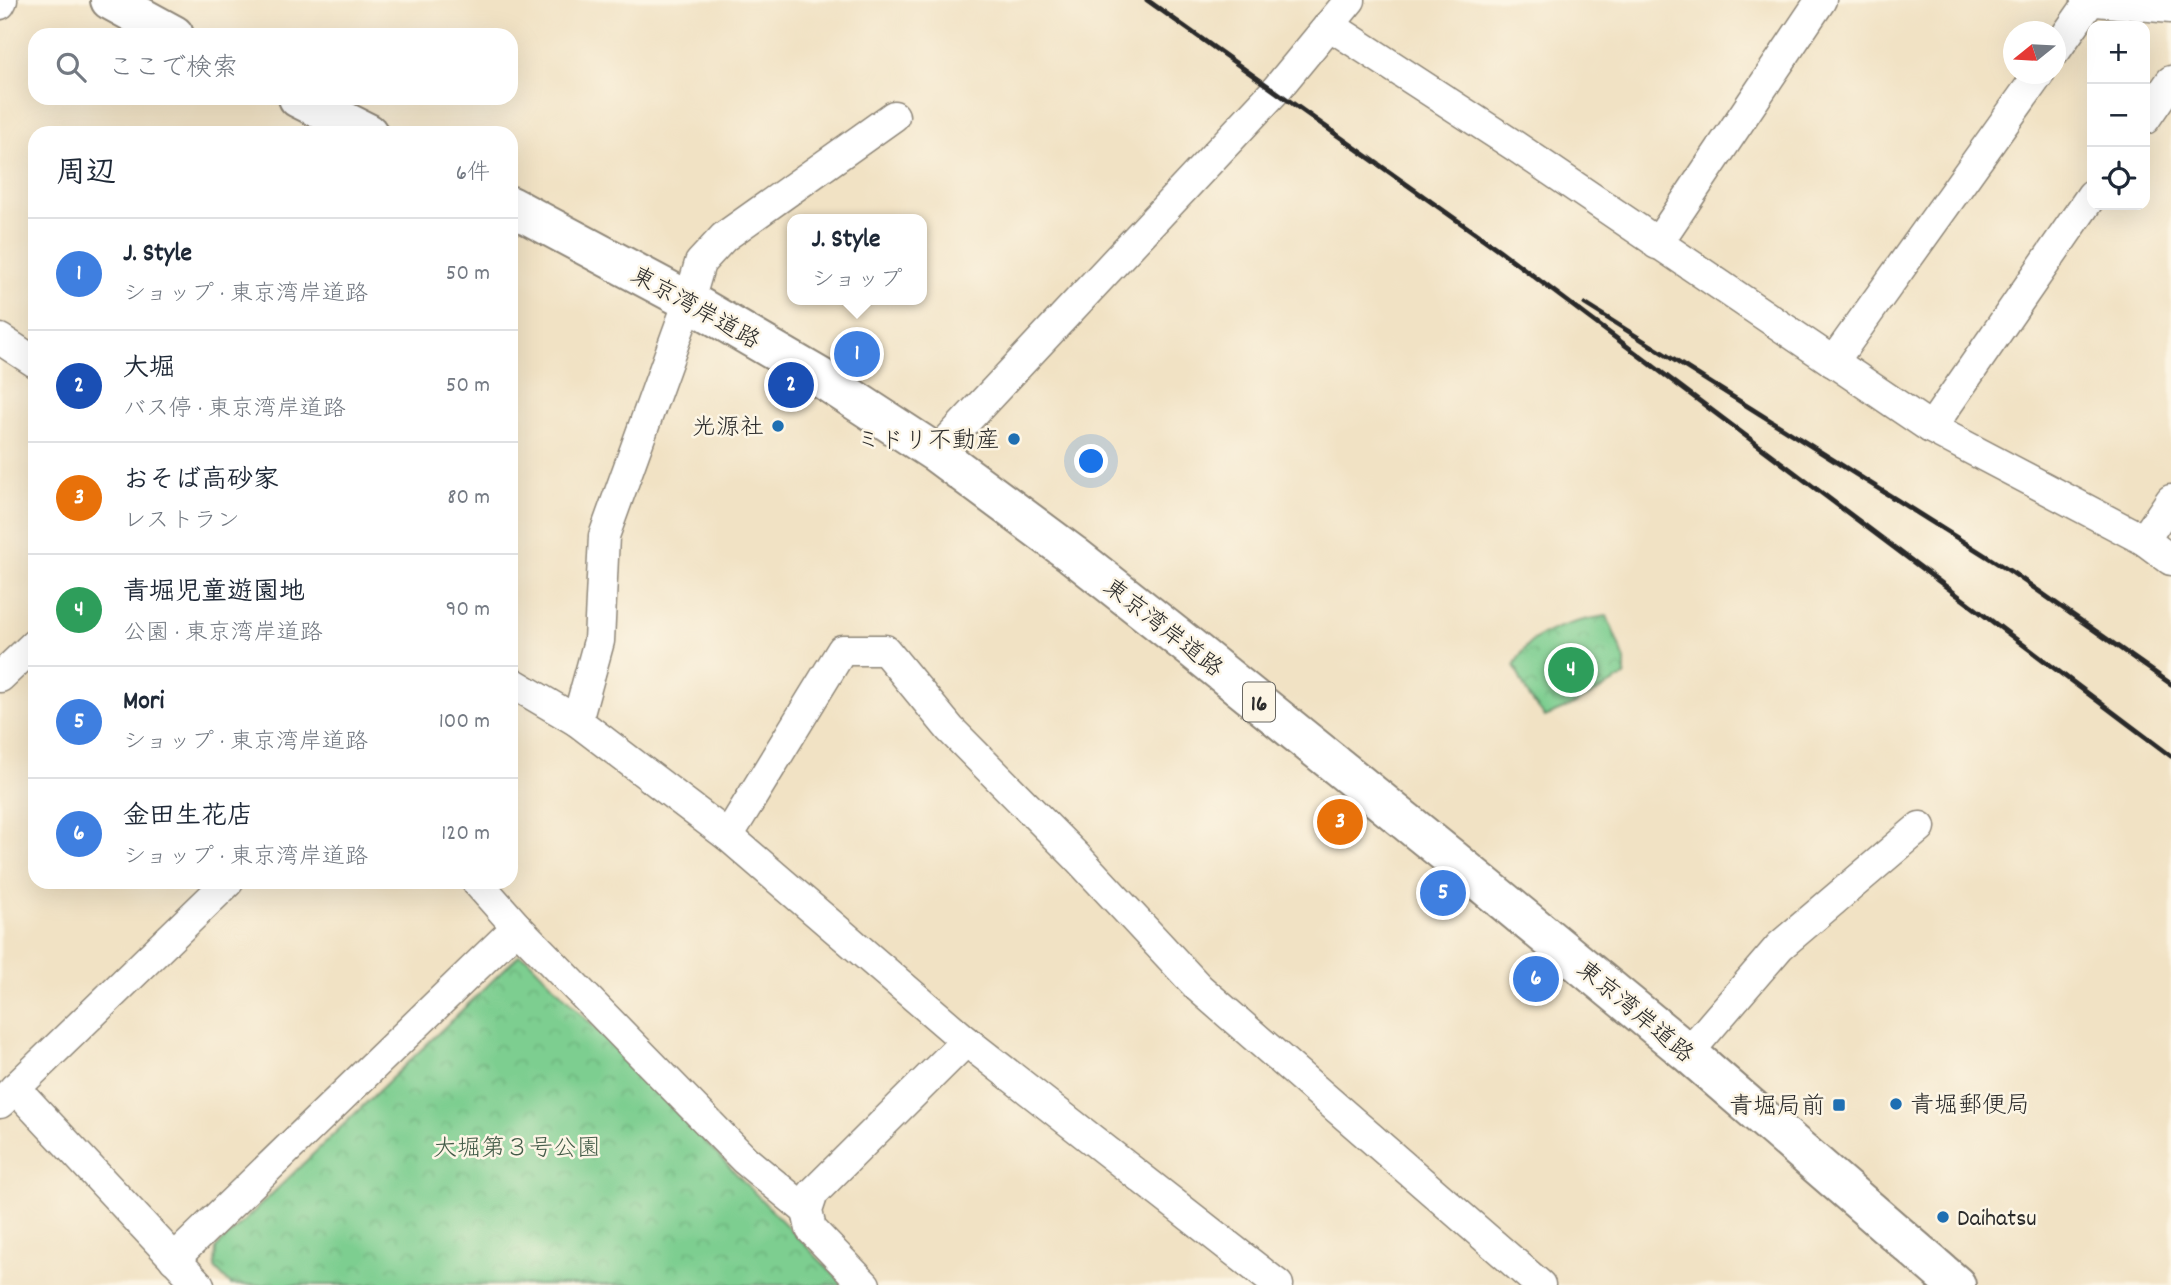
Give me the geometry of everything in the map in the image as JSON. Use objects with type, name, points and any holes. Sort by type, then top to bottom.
[{"type":"highway","points":[[110,0],[161,28]]},
{"type":"highway","points":[[312,105],[355,126]]},
{"type":"highway","name":"東京湾岸道路","points":[[518,210],[689,301],[821,378],[936,453],[1072,554],[1450,857],[1688,1053],[1956,1285]]},
{"type":"street","points":[[936,453],[1275,91],[1350,0]]},
{"type":"street","points":[[1657,244],[1821,0]]},
{"type":"street","points":[[2085,0],[2171,8]]},
{"type":"street","points":[[2066,36],[2091,1]]},
{"type":"street","points":[[1329,25],[1515,146],[1931,428],[2144,540],[2171,560]]},
{"type":"street","points":[[2150,112],[2171,81]]},
{"type":"street","points":[[1833,362],[2032,84]]},
{"type":"street","points":[[577,721],[598,641],[604,536],[689,301],[700,263],[724,237],[894,116]]},
{"type":"street","points":[[1931,428],[2087,202]]},
{"type":"street","points":[[0,339],[28,357]]},
{"type":"street","points":[[2144,540],[2171,500]]},
{"type":"street","points":[[728,836],[842,650],[885,650],[950,729],[1078,858],[1199,988],[1540,1285]]},
{"type":"street","points":[[0,677],[28,651]]},
{"type":"street","points":[[518,686],[577,721],[728,836],[967,1041],[1278,1285]]},
{"type":"street","points":[[1688,1053],[1780,946],[1920,827]]},
{"type":"street","points":[[199,1285],[7,1096],[221,889]]},
{"type":"street","points":[[483,889],[517,927],[745,1160],[807,1210]]},
{"type":"street","points":[[174,1258],[517,927]]},
{"type":"street","points":[[865,1285],[811,1229],[807,1210],[813,1193],[967,1041]]},
{"type":"green space","points":[[1607,616],[1625,660],[1625,676],[1545,717],[1529,697],[1514,665],[1527,646],[1543,634],[1576,622]]},
{"type":"green space","name":"大堀第３号公園","points":[[519,955],[527,958],[844,1285],[231,1285],[215,1268],[216,1248]]},
{"type":"railway","points":[[1147,0],[1499,250],[2171,756]]},
{"type":"railway","points":[[1585,304],[2013,573],[2171,684]]},
{"type":"place","name":"J. Style","points":[[857,354]]},
{"type":"place","name":"大堀","points":[[791,385]]},
{"type":"place","name":"光源社","points":[[778,426]]},
{"type":"place","name":"ミドリ不動産","points":[[1014,439]]},
{"type":"place","name":"青堀児童遊園地","points":[[1571,670]]},
{"type":"place","name":"おそば高砂家","points":[[1340,822]]},
{"type":"place","name":"Mori","points":[[1443,893]]},
{"type":"place","name":"金田生花店","points":[[1536,979]]},
{"type":"place","name":"青堀郵便局","points":[[1896,1104]]},
{"type":"place","name":"青堀局前","points":[[1839,1105]]},
{"type":"place","name":"Daihatsu","points":[[1943,1217]]}]
